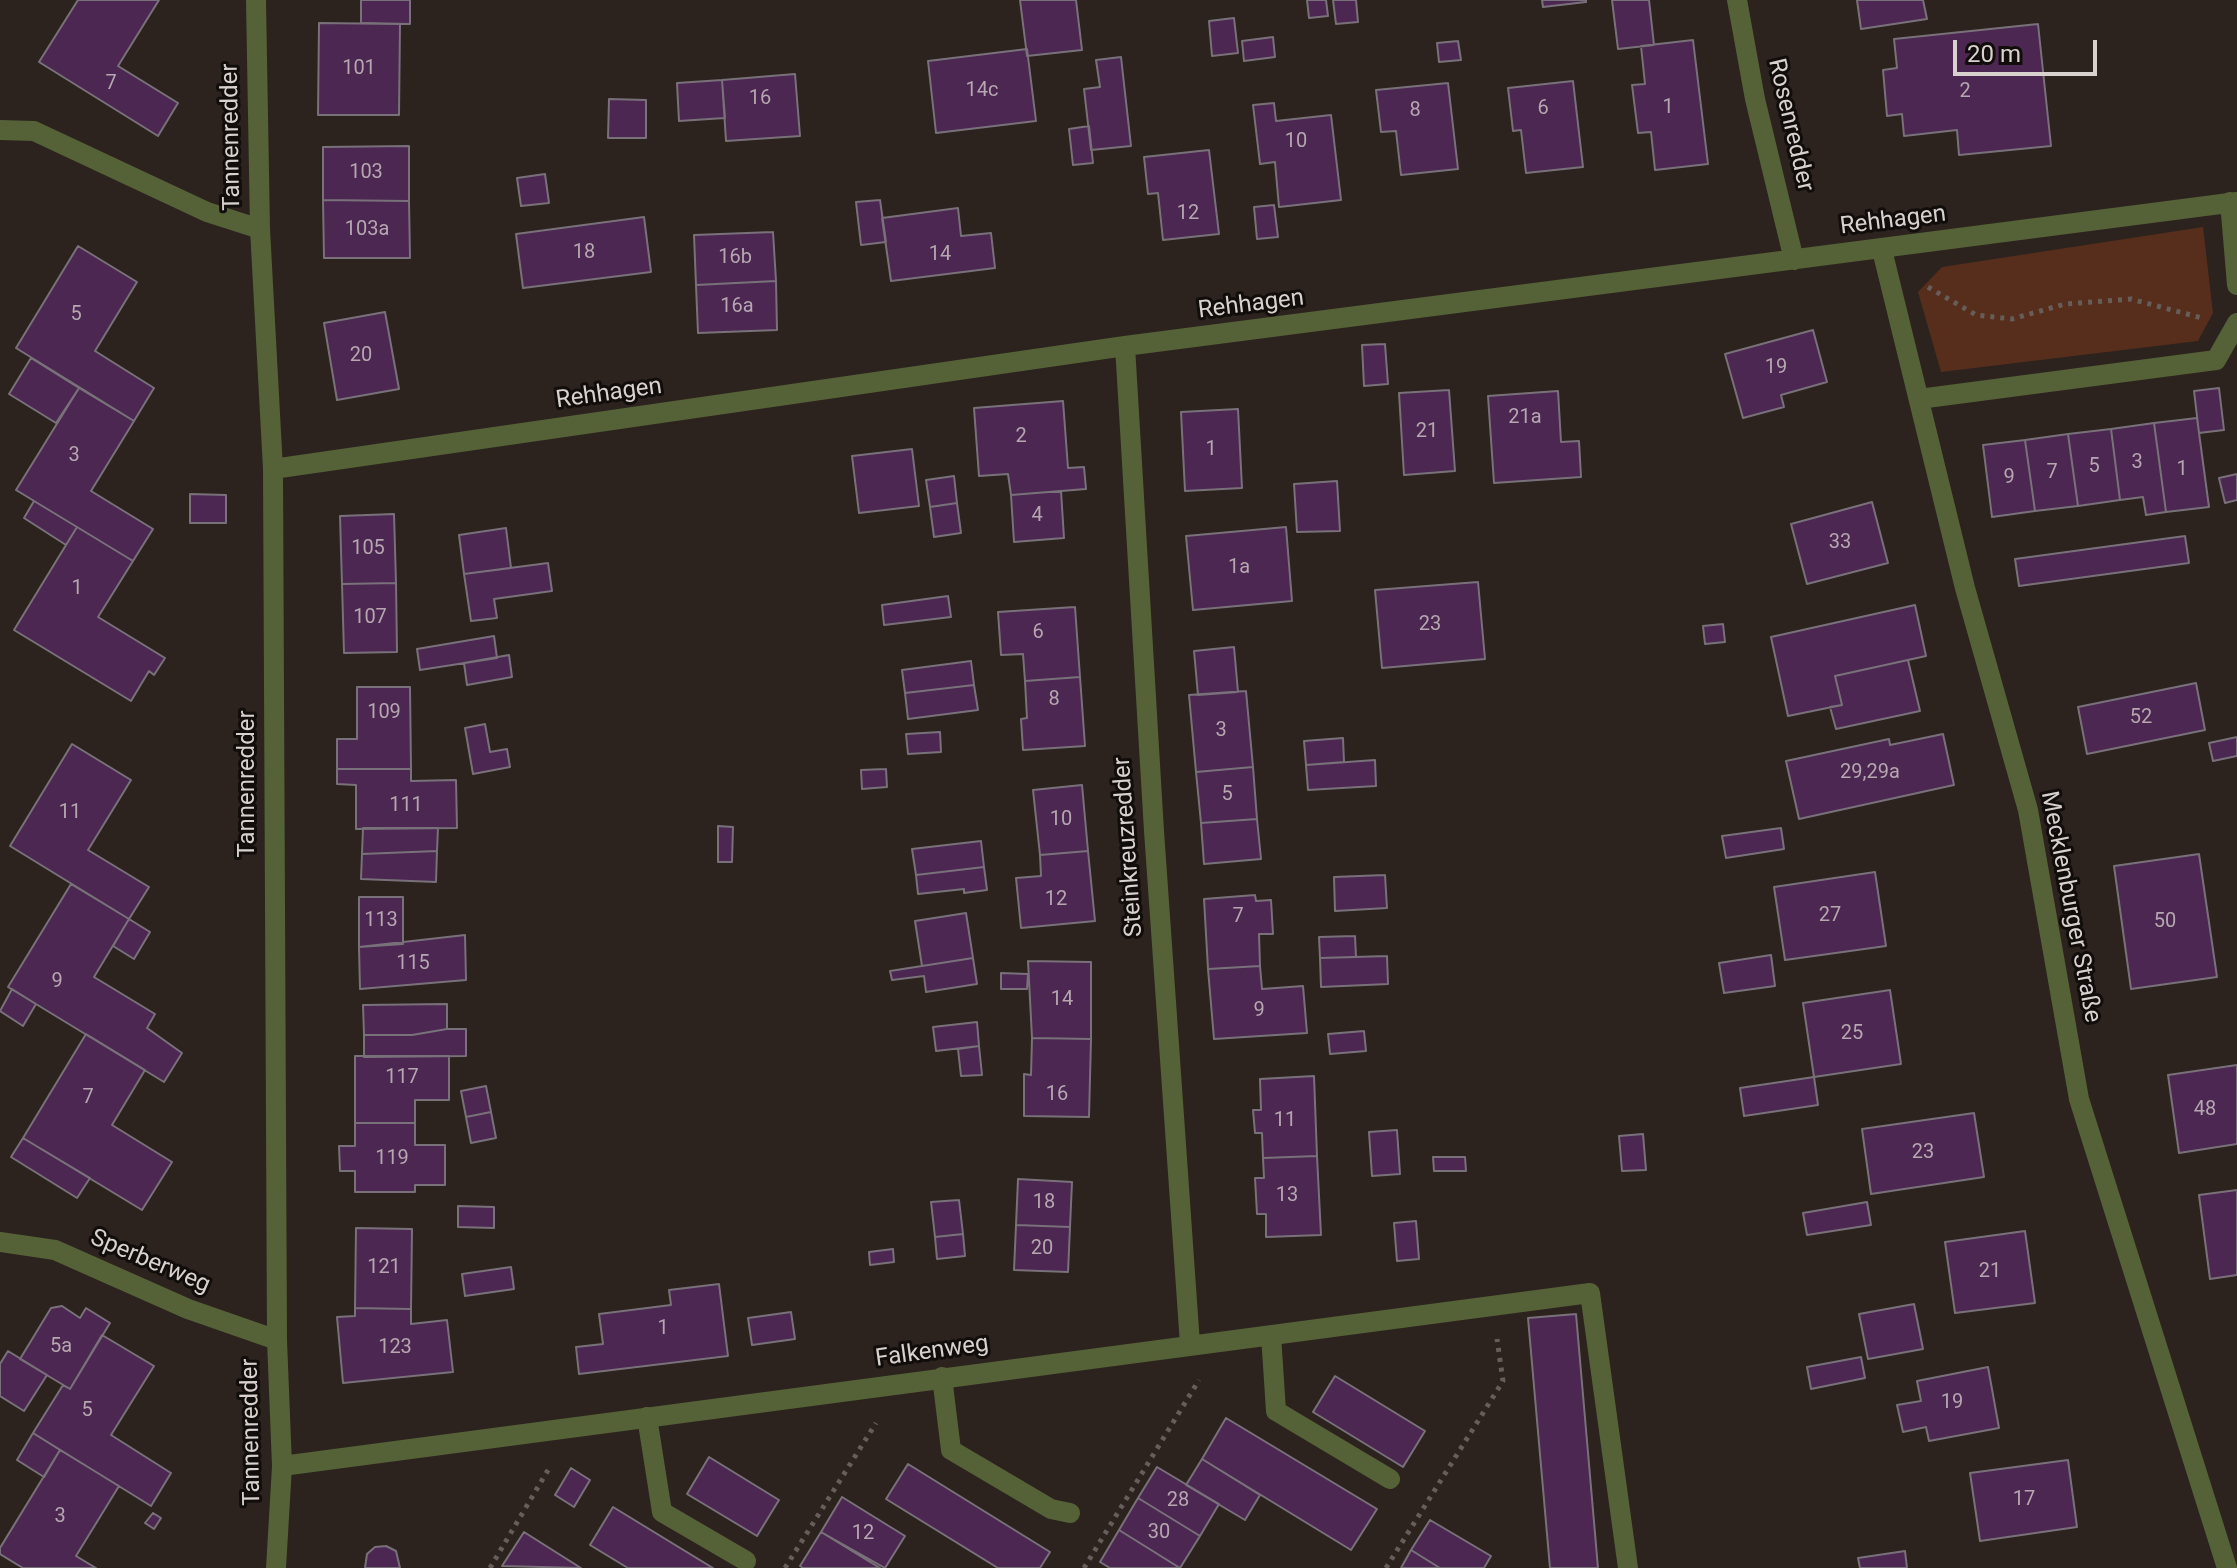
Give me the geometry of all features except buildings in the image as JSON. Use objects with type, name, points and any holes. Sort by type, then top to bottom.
[{"type":"street","name":"Tannenredder","points":[[256,0],[260,229],[273,469],[277,1340],[282,1466],[276,1568]]},
{"type":"street","name":"Rosenredder","points":[[1737,0],[1755,99],[1794,260]]},
{"type":"street","points":[[0,130],[34,131],[207,212],[260,229]]},
{"type":"street","points":[[2234,202],[2237,285]]},
{"type":"street","name":"Rehhagen","points":[[273,469],[1125,346],[1794,260],[1884,258],[2234,202]]},
{"type":"street","name":"Mecklenburger Straße","points":[[1884,258],[1965,588],[2028,810],[2079,1099],[2227,1568]]},
{"type":"street","points":[[1919,399],[2216,360],[2232,332]]},
{"type":"street","name":"Steinkreuzredder","points":[[1125,346],[1154,831],[1190,1344]]},
{"type":"street","name":"Sperberweg","points":[[0,1242],[55,1250],[188,1309],[277,1340]]},
{"type":"street","name":"Falkenweg","points":[[282,1466],[1590,1293],[1628,1568]]},
{"type":"street","points":[[1271,1335],[1276,1411],[1390,1479]]},
{"type":"street","points":[[942,1377],[951,1450],[1051,1509],[1070,1513]]},
{"type":"street","points":[[647,1417],[662,1512],[746,1561]]},
{"type":"path","points":[[1884,258],[1976,315],[2012,319],[2065,304],[2131,299],[2212,321],[2232,332]]},
{"type":"path","points":[[1386,1568],[1503,1381],[1493,1306]]},
{"type":"path","points":[[1084,1568],[1222,1341]]},
{"type":"path","points":[[785,1568],[877,1422],[866,1387]]},
{"type":"path","points":[[490,1568],[574,1426]]},
{"type":"shaded area","points":[[2203,227],[2213,313],[2198,341],[1941,372],[1918,292],[1942,267]]}]
